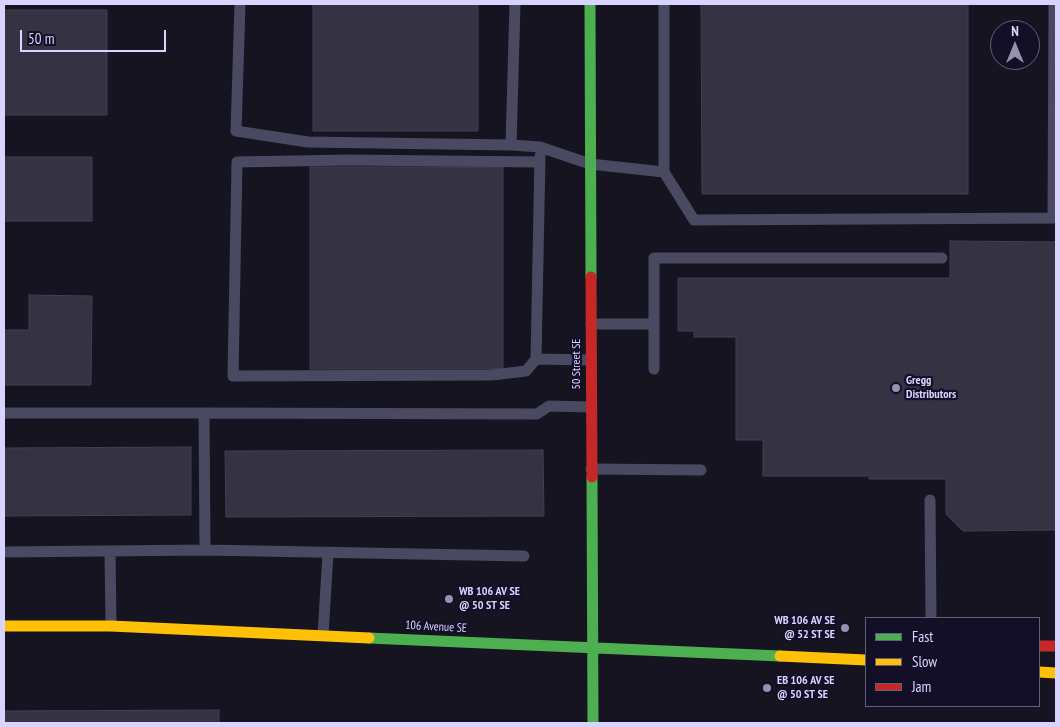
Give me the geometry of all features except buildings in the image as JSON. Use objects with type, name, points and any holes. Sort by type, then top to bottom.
[{"type":"street","name":"50 Street SE","points":[[590,4],[591,648],[593,723]]},
{"type":"street","name":"106 Avenue SE","points":[[4,626],[111,626],[865,660]]},
{"type":"street","points":[[1040,646],[1056,646]]},
{"type":"street","points":[[1040,672],[1056,672]]},
{"type":"lane","points":[[240,4],[236,131],[308,142],[540,147],[590,164],[664,172]]},
{"type":"lane","points":[[511,145],[515,4]]},
{"type":"lane","points":[[664,4],[664,172],[694,220],[1053,218],[1054,4]]},
{"type":"lane","points":[[540,147],[540,162],[536,359],[526,371],[492,375],[233,376],[237,162],[347,160],[540,162]]},
{"type":"lane","points":[[654,369],[654,258],[942,258]]},
{"type":"lane","points":[[590,324],[654,324]]},
{"type":"lane","points":[[536,359],[590,360]]},
{"type":"lane","points":[[4,413],[537,414],[549,406],[590,407]]},
{"type":"lane","points":[[204,413],[205,550]]},
{"type":"lane","points":[[591,470],[701,470]]},
{"type":"lane","points":[[930,500],[931,617]]},
{"type":"lane","points":[[4,552],[205,550],[524,556]]},
{"type":"lane","points":[[110,551],[111,626]]},
{"type":"lane","points":[[323,636],[328,553]]},
{"type":"traffic: fast","points":[[590,4],[591,277]]},
{"type":"traffic: fast","points":[[592,477],[593,723]]},
{"type":"traffic: fast","points":[[369,638],[780,656]]},
{"type":"traffic: slow","points":[[4,626],[111,626],[369,638]]},
{"type":"traffic: slow","points":[[780,656],[865,660]]},
{"type":"traffic: slow","points":[[1040,672],[1056,673]]},
{"type":"traffic: jam","points":[[591,277],[592,477]]},
{"type":"traffic: jam","points":[[1040,646],[1056,646]]},
{"type":"place","name":"Gregg Distributors","points":[[896,388]]},
{"type":"place","name":"WB 106 AV SE @ 50 ST SE","points":[[449,599]]},
{"type":"place","name":"WB 106 AV SE @ 52 ST SE","points":[[845,628]]},
{"type":"place","name":"EB 106 AV SE @ 50 ST SE","points":[[767,688]]}]
